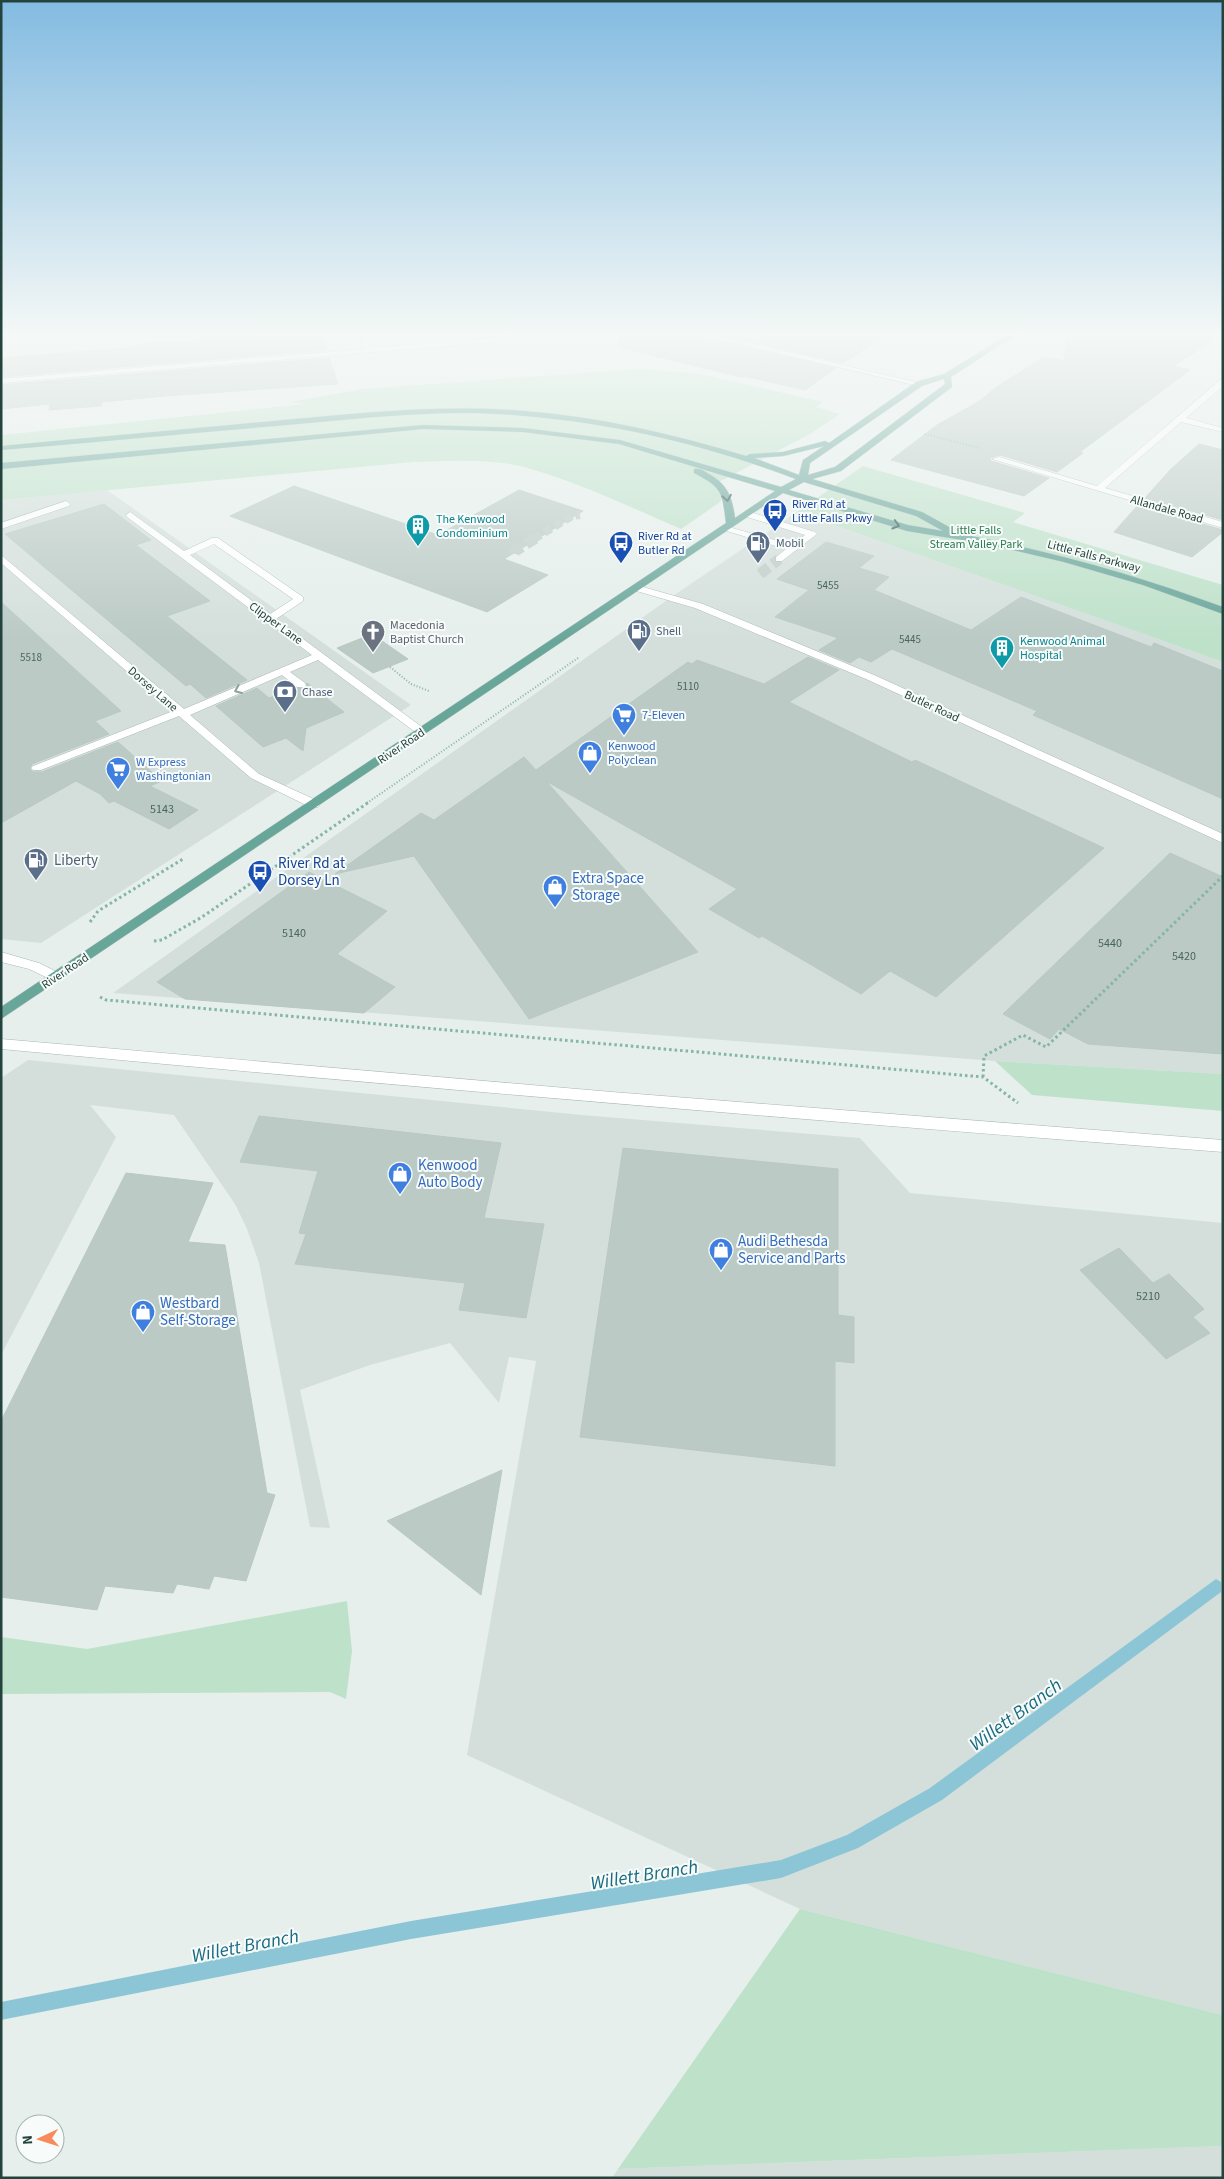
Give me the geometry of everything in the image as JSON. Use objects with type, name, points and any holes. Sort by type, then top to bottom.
[{"type":"main road","name":"Little Falls Parkway","points":[[1,448],[113,438]]},
{"type":"main road","name":"Little Falls Parkway","points":[[1,466],[307,438]]},
{"type":"main road","name":"Little Falls Parkway","points":[[589,438],[620,442],[660,453],[907,528],[955,534],[1127,577],[1223,611]]},
{"type":"main road","name":"Little Falls Parkway","points":[[675,438],[919,514],[955,534]]},
{"type":"main road","points":[[733,455],[783,454],[841,438]]},
{"type":"main road","name":"River Road","points":[[803,479],[806,462],[842,438]]},
{"type":"main road","name":"River Road","points":[[1,1014],[782,490],[803,479],[838,469],[880,438]]},
{"type":"main road","points":[[660,453],[720,484],[726,491],[728,527]]},
{"type":"street","points":[[1098,489],[1158,438]]},
{"type":"street","name":"Allandale Road","points":[[996,459],[1223,525]]},
{"type":"street","points":[[1,526],[66,504]]},
{"type":"street","points":[[747,514],[812,534],[779,559]]},
{"type":"street","name":"Clipper Lane","points":[[130,515],[422,732]]},
{"type":"street","points":[[728,527],[793,548]]},
{"type":"street","points":[[183,555],[215,540],[300,599],[270,618]]},
{"type":"street","name":"Dorsey Lane","points":[[2,558],[255,776],[314,804]]},
{"type":"street","name":"Butler Road","points":[[636,588],[699,606],[864,674],[1223,839]]},
{"type":"street","points":[[37,768],[181,713],[320,656]]},
{"type":"street","points":[[283,671],[301,685]]},
{"type":"street","points":[[1,957],[34,966],[56,977]]},
{"type":"street","points":[[1,1044],[348,1076],[911,1123],[1223,1146]]},
{"type":"path","points":[[941,438],[987,450],[996,459]]},
{"type":"path","points":[[269,871],[571,662]]},
{"type":"path","points":[[390,667],[410,684],[429,691]]},
{"type":"path","points":[[98,911],[186,857]]},
{"type":"path","points":[[983,1077],[984,1056],[1023,1035],[1046,1047],[1223,876]]},
{"type":"path","points":[[100,997],[106,1000],[983,1077],[1018,1103]]},
{"type":"shaded area","points":[[107,490],[411,705],[41,943],[1,939],[1,500]]},
{"type":"shaded area","points":[[797,512],[1223,662],[1223,1074],[995,1061],[113,993],[670,598]]},
{"type":"shaded area","points":[[28,1060],[582,1115],[860,1138],[910,1193],[1223,1223],[1223,2015],[800,1909],[467,1755],[536,1361],[509,1357],[499,1403],[450,1343],[370,1365],[300,1390],[330,1528],[310,1527],[259,1263],[247,1229],[235,1204],[174,1115],[90,1105],[116,1137],[1,1355],[1,1078]]},
{"type":"shaded area","points":[[1223,2146],[1223,2178],[612,2178],[618,2169]]},
{"type":"green space","points":[[1,438],[803,438],[717,483],[722,498],[720,502],[681,529],[604,495],[544,473],[510,464],[483,461],[413,462],[1,500]]},
{"type":"green space","name":"Little Falls Stream Valley Park","points":[[863,466],[1025,513],[1013,522],[1223,585],[1223,662],[797,512]]},
{"type":"green space","points":[[995,1061],[1223,1074],[1223,1111],[1032,1095]]},
{"type":"green space","points":[[347,1601],[352,1651],[346,1699],[330,1692],[1,1694],[1,1637],[87,1649]]},
{"type":"green space","points":[[800,1909],[1223,2015],[1223,2146],[618,2169]]},
{"type":"building","points":[[920,438],[1099,438],[1080,452],[1083,453],[1057,472],[1000,455],[990,458],[991,461],[1049,478],[1024,496],[891,460]]},
{"type":"building","points":[[1199,444],[1223,450],[1223,520],[1145,498],[1171,469]]},
{"type":"building","name":"The Kenwood Condominium","points":[[294,486],[438,535],[519,490],[583,511],[504,559],[548,575],[487,612],[230,516]]},
{"type":"building","points":[[104,504],[151,540],[136,545],[210,601],[167,616],[247,680],[206,698],[190,684],[186,686],[5,534]]},
{"type":"building","points":[[1138,505],[1223,530],[1223,532],[1192,557],[1114,532]]},
{"type":"building","points":[[826,542],[874,556],[859,568],[889,577],[874,590],[971,630],[1021,597],[1151,647],[1154,643],[1223,671],[1223,799],[1033,715],[1037,711],[892,649],[871,662],[859,657],[850,663],[819,650],[838,638],[775,617],[809,590],[777,579]]},
{"type":"building","points":[[1,602],[121,711],[95,721],[109,734],[32,764],[30,769],[33,772],[42,772],[118,742],[162,781],[150,786],[198,810],[169,829],[114,801],[109,803],[100,794],[76,781],[1,823]]},
{"type":"building","name":"Macedonia Baptist Church","points":[[372,634],[408,659],[373,673],[337,648]]},
{"type":"building","points":[[808,657],[839,670],[789,702],[912,762],[915,760],[1104,848],[936,997],[890,971],[861,994],[762,936],[759,938],[709,909],[737,889],[546,781],[698,952],[529,1019],[414,856],[335,874],[421,813],[434,820],[524,757],[536,770],[688,662],[692,664],[697,660],[764,684]]},
{"type":"building","name":"Chase","points":[[307,683],[344,712],[306,728],[303,751],[286,738],[263,747],[216,706],[257,688],[269,698],[295,688],[305,689]]},
{"type":"building","points":[[1170,853],[1223,877],[1223,1054],[1088,1044],[1059,1029],[1050,1039],[1003,1014]]},
{"type":"building","points":[[309,872],[387,911],[337,954],[395,987],[364,1013],[185,999],[157,982]]},
{"type":"building","name":"Kenwood Auto Body","points":[[259,1116],[501,1143],[484,1218],[544,1224],[526,1318],[459,1310],[465,1283],[295,1264],[306,1234],[299,1233],[318,1171],[240,1162]]},
{"type":"building","name":"Audi Bethesda Service and Parts","points":[[623,1148],[838,1169],[838,1315],[854,1317],[854,1363],[835,1361],[835,1466],[580,1437]]},
{"type":"building","name":"Westbard Self-Storage","points":[[126,1173],[213,1183],[188,1242],[225,1245],[267,1493],[275,1495],[246,1581],[214,1576],[209,1589],[177,1584],[173,1593],[105,1586],[97,1610],[1,1597],[1,1421]]},
{"type":"building","points":[[1119,1248],[1153,1283],[1169,1274],[1204,1309],[1193,1317],[1210,1333],[1166,1359],[1080,1270]]},
{"type":"building","points":[[502,1470],[481,1595],[387,1521]]},
{"type":"waterway","name":"Willett Branch","points":[[1,2011],[411,1930],[781,1869],[852,1842],[936,1794],[1216,1587]]},
{"type":"tunnel","points":[[534,539],[572,516],[580,515]]},
{"type":"tunnel","points":[[515,554],[515,551],[536,538]]},
{"type":"tunnel","points":[[760,574],[779,559]]},
{"type":"place","name":"River Rd at Little Falls Pkwy","points":[[775,532]]},
{"type":"place","name":"The Kenwood Condominium","points":[[418,547]]},
{"type":"place","name":"River Rd at Butler Rd","points":[[621,564]]},
{"type":"place","name":"Mobil","points":[[758,564]]},
{"type":"place","name":"Shell","points":[[639,652]]},
{"type":"place","name":"Macedonia Baptist Church","points":[[373,653]]},
{"type":"place","name":"Kenwood Animal Hospital","points":[[1002,669]]},
{"type":"place","name":"Chase","points":[[285,713]]},
{"type":"place","name":"7-Eleven","points":[[624,736]]},
{"type":"place","name":"Kenwood Polyclean","points":[[590,774]]},
{"type":"place","name":"W Express Washingtonian","points":[[118,790]]},
{"type":"place","name":"Liberty","points":[[36,881]]},
{"type":"place","name":"River Rd at Dorsey Ln","points":[[260,893]]},
{"type":"place","name":"Extra Space Storage","points":[[555,908]]},
{"type":"place","name":"Kenwood Auto Body","points":[[400,1195]]},
{"type":"place","name":"Audi Bethesda Service and Parts","points":[[721,1271]]},
{"type":"place","name":"Westbard Self-Storage","points":[[143,1333]]}]
